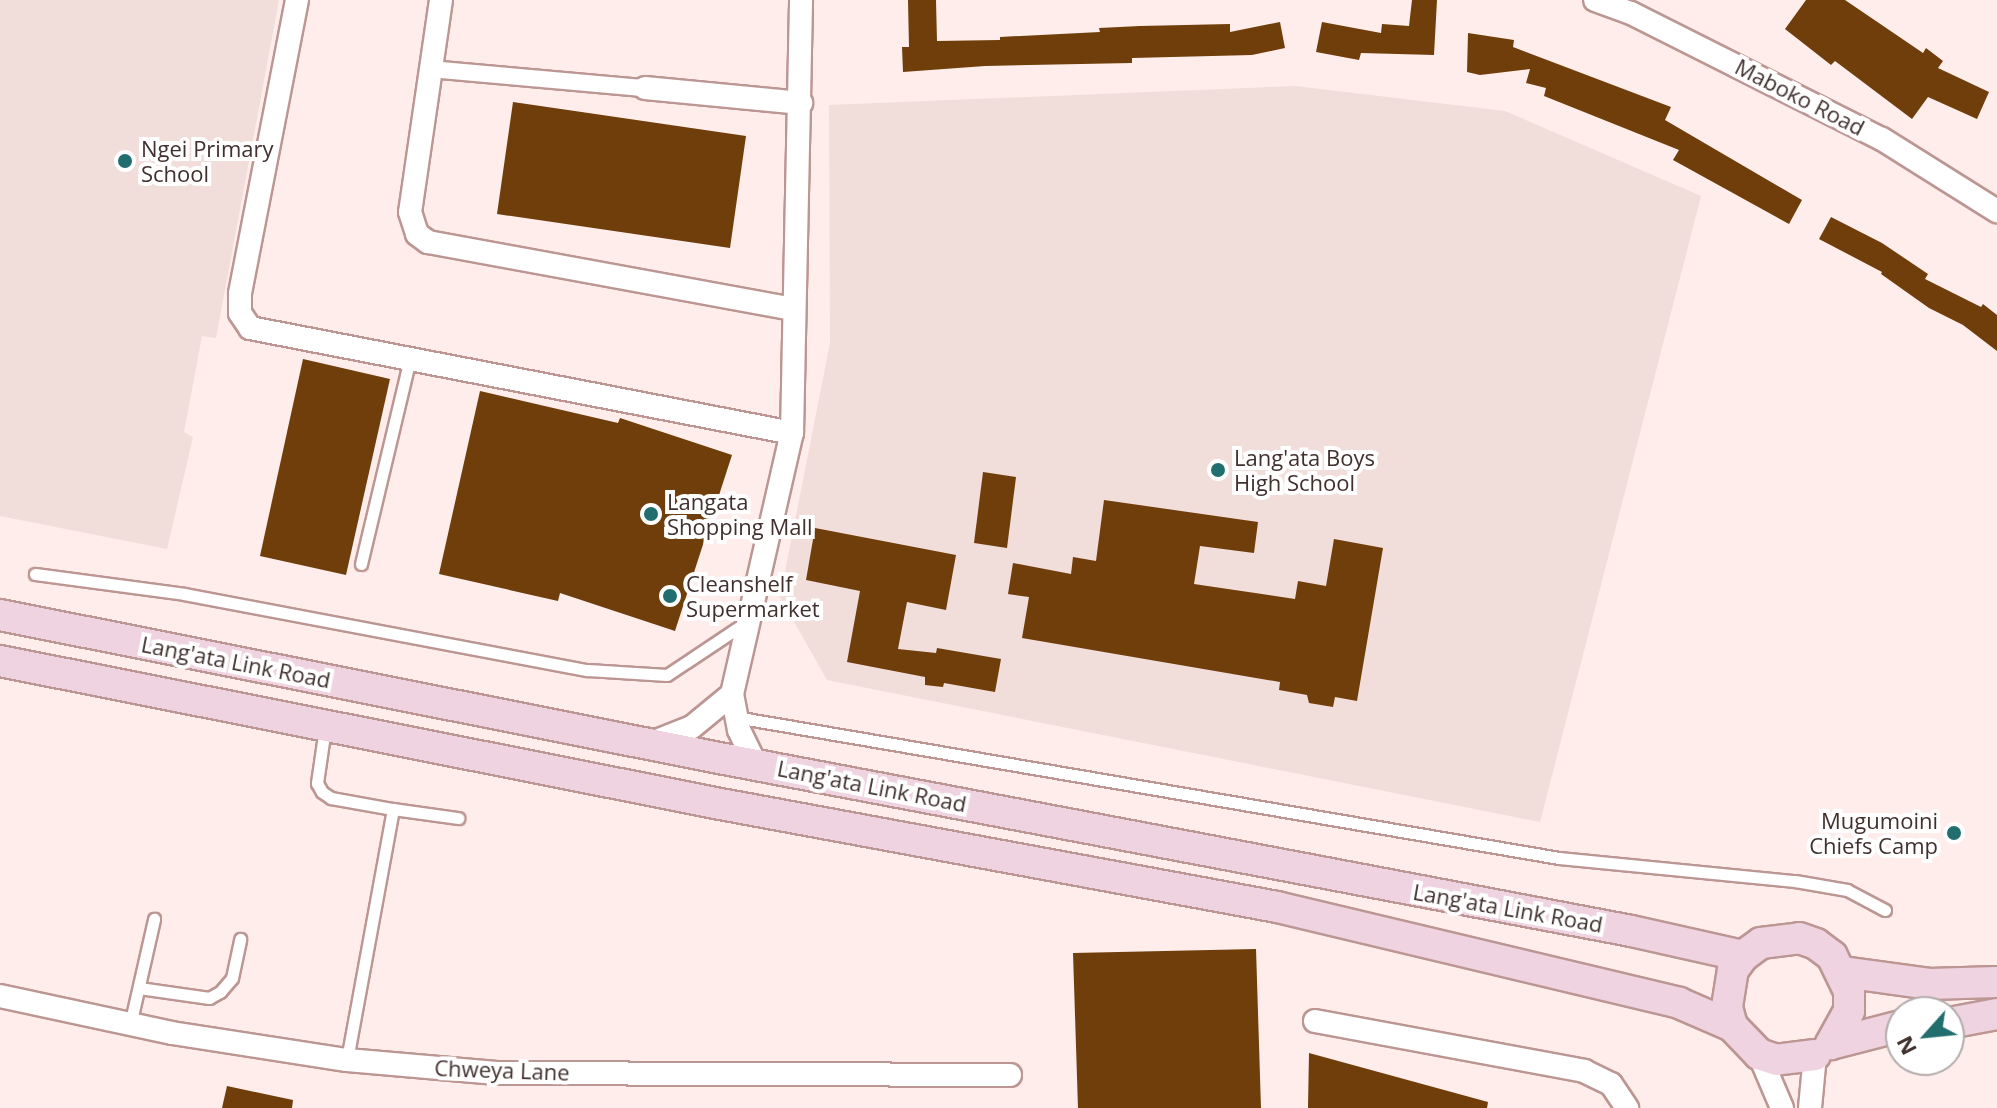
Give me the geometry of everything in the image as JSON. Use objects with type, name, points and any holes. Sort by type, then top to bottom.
[{"type":"main road","name":"Lang'ata Link Road","points":[[0,615],[756,765],[1631,931],[1743,956]]},
{"type":"main road","name":"Lang'ata Link Road","points":[[0,661],[1277,907],[1650,995],[1679,1003],[1732,1026]]},
{"type":"main road","points":[[1823,1050],[1849,1011],[1849,991],[1843,972],[1832,956],[1816,944],[1799,938],[1761,943],[1743,956],[1733,970],[1727,1007],[1732,1026],[1759,1054],[1777,1060],[1823,1050],[1885,1031]]},
{"type":"main road","points":[[1843,972],[1929,984],[1997,982]]},
{"type":"main road","points":[[1965,1020],[1995,1015]]},
{"type":"street","points":[[297,0],[239,304],[245,322],[256,331],[410,357],[792,433]]},
{"type":"street","points":[[441,0],[410,212],[417,234],[428,242],[794,309]]},
{"type":"street","points":[[756,765],[733,705],[792,433],[801,0]]},
{"type":"street","name":"Maboko Road","points":[[1595,0],[1634,6],[1882,139],[1997,211]]},
{"type":"street","points":[[430,69],[801,103]]},
{"type":"street","points":[[649,744],[692,727],[733,705]]},
{"type":"street","name":"Chweya Lane","points":[[0,996],[130,1025],[347,1060],[496,1073],[1010,1075]]},
{"type":"street","points":[[1315,1021],[1584,1071],[1611,1084],[1627,1108]]},
{"type":"street","points":[[1810,1108],[1823,1050]]},
{"type":"street","points":[[1759,1054],[1782,1108]]},
{"type":"lane","points":[[361,564],[410,357]]},
{"type":"lane","points":[[35,574],[184,594],[588,670],[667,675],[749,620]]},
{"type":"lane","points":[[733,705],[1559,858],[1795,881],[1847,890],[1885,910]]},
{"type":"lane","points":[[325,726],[317,783],[322,792],[331,798],[458,818]]},
{"type":"lane","points":[[347,1060],[393,809]]},
{"type":"lane","points":[[130,1025],[154,919]]},
{"type":"lane","points":[[139,988],[209,998],[220,992],[232,978],[240,939]]},
{"type":"shaded area","name":"Ngei Primary School","points":[[0,0],[279,0],[216,338],[202,336],[184,432],[193,437],[167,549],[0,516]]},
{"type":"shaded area","name":"Lang'ata Boys High School","points":[[1295,86],[1505,111],[1701,196],[1540,822],[827,680],[780,597],[830,343],[829,105]]},
{"type":"building","points":[[908,0],[936,0],[937,41],[1000,40],[1000,37],[1100,32],[1099,28],[1140,26],[1230,24],[1230,32],[1280,22],[1285,48],[1252,55],[1132,58],[1132,63],[985,66],[903,72],[902,47],[909,47]]},
{"type":"building","points":[[1412,0],[1437,0],[1434,55],[1361,53],[1359,60],[1316,52],[1322,22],[1381,33],[1382,24],[1409,26]]},
{"type":"building","points":[[1806,0],[1845,0],[1923,53],[1926,48],[1943,61],[1938,68],[1989,92],[1977,119],[1928,97],[1912,119],[1835,61],[1831,65],[1785,29]]},
{"type":"building","points":[[1468,33],[1514,40],[1513,47],[1671,107],[1665,120],[1802,200],[1789,224],[1673,160],[1679,150],[1544,96],[1546,88],[1526,83],[1530,69],[1480,75],[1467,72]]},
{"type":"building","points":[[513,102],[746,136],[730,248],[497,214]]},
{"type":"building","points":[[1831,217],[1882,243],[1928,274],[1925,279],[1981,307],[1983,304],[1997,315],[1997,351],[1963,325],[1929,308],[1882,272],[1819,239]]},
{"type":"building","points":[[303,359],[390,379],[346,575],[260,556]]},
{"type":"building","points":[[480,391],[618,423],[620,418],[732,455],[675,631],[560,593],[558,601],[439,574]]},
{"type":"building","points":[[983,472],[1016,477],[1007,548],[974,543]]},
{"type":"building","points":[[1104,500],[1258,522],[1254,553],[1200,546],[1194,584],[1295,599],[1298,581],[1326,586],[1334,539],[1383,548],[1357,701],[1335,697],[1333,707],[1309,703],[1307,695],[1279,690],[1280,682],[1022,638],[1029,597],[1008,594],[1013,563],[1071,574],[1073,557],[1096,561]]},
{"type":"building","points":[[815,528],[956,555],[946,610],[907,602],[898,649],[936,653],[937,648],[1001,659],[995,692],[944,683],[943,687],[925,685],[925,677],[847,662],[860,591],[806,580]]},
{"type":"building","points":[[1256,949],[1261,1108],[1078,1108],[1073,953]]},
{"type":"building","points":[[1309,1053],[1488,1102],[1487,1108],[1308,1108]]},
{"type":"building","points":[[227,1086],[293,1100],[292,1108],[222,1108]]},
{"type":"place","name":"Ngei Primary School","points":[[125,161]]},
{"type":"place","name":"Lang'ata Boys High School","points":[[1218,470]]},
{"type":"place","name":"Langata Shopping Mall","points":[[651,514]]},
{"type":"place","name":"Cleanshelf Supermarket","points":[[670,596]]},
{"type":"place","name":"Mugumoini Chiefs Camp","points":[[1954,833]]}]
